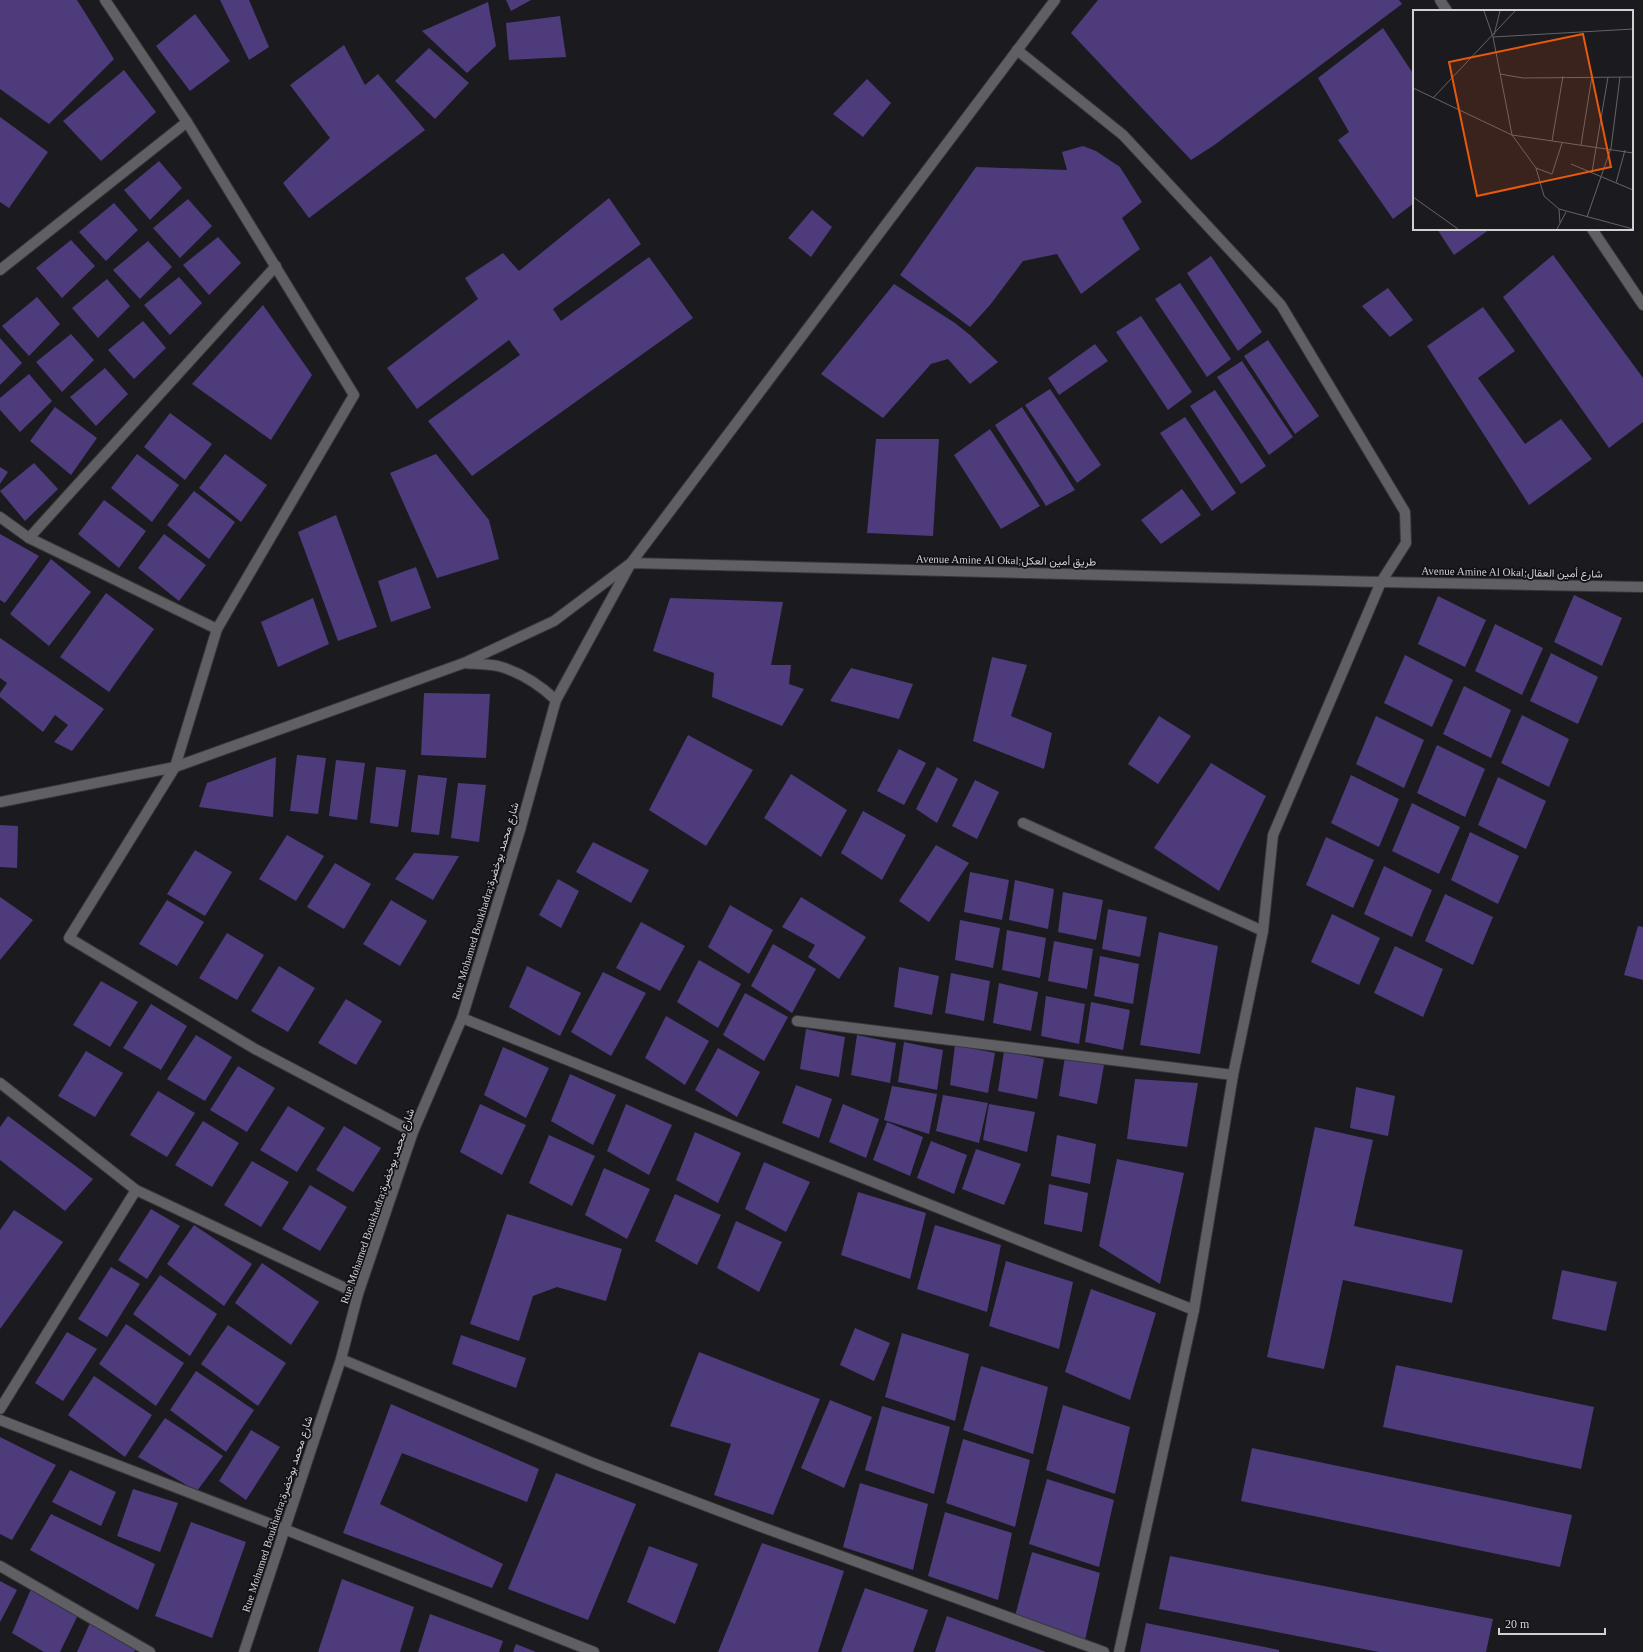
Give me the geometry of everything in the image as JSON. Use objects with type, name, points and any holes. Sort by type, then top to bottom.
[{"type":"street","points":[[105,0],[187,122],[354,396],[217,629],[175,767],[69,938],[255,1049],[413,1132]]},
{"type":"street","points":[[0,802],[175,767],[464,663],[554,621],[631,563],[1055,0]]},
{"type":"street","points":[[1440,0],[1446,10]]},
{"type":"street","points":[[1017,50],[1123,135],[1281,305],[1405,512],[1406,543],[1381,582],[1273,834],[1263,931],[1233,1075],[1194,1310],[1119,1652]]},
{"type":"street","points":[[0,270],[187,122]]},
{"type":"street","points":[[1593,230],[1643,305]]},
{"type":"street","points":[[29,538],[276,266]]},
{"type":"street","points":[[0,517],[29,538],[217,629]]},
{"type":"street","name":"Avenue Amine Al Okal;طريق أمين العكل","points":[[631,563],[1381,582]]},
{"type":"street","name":"Rue Mohamed Boukhadra;شارع محمد بوخضرة","points":[[244,1652],[341,1359],[358,1294],[413,1132],[462,1018],[520,830],[556,700],[631,563]]},
{"type":"street","name":"Avenue Amine Al Okal;شارع أمين العقال","points":[[1381,582],[1643,587]]},
{"type":"street","points":[[464,663],[497,666],[515,672],[544,688],[556,700]]},
{"type":"street","points":[[1023,822],[1263,931]]},
{"type":"street","points":[[462,1018],[1194,1310]]},
{"type":"street","points":[[797,1021],[1233,1075]]},
{"type":"street","points":[[0,1083],[136,1190],[358,1294]]},
{"type":"street","points":[[0,1410],[136,1190]]},
{"type":"street","points":[[341,1359],[593,1464],[1104,1652]]},
{"type":"street","points":[[0,1420],[284,1529],[594,1652]]},
{"type":"street","points":[[0,1566],[150,1652]]},
{"type":"building","points":[[0,0],[77,0],[114,59],[49,124],[0,89]]},
{"type":"building","points":[[220,0],[249,0],[269,47],[249,60]]},
{"type":"building","points":[[506,0],[531,0],[511,11]]},
{"type":"building","points":[[1098,0],[1399,0],[1402,4],[1213,146],[1191,160],[1071,33]]},
{"type":"building","points":[[488,2],[496,46],[467,73],[422,31]]},
{"type":"building","points":[[195,14],[230,61],[190,91],[156,46]]},
{"type":"building","points":[[560,16],[566,57],[509,60],[506,23]]},
{"type":"building","points":[[1383,28],[1413,73],[1413,204],[1393,219],[1338,140],[1349,132],[1318,78]]},
{"type":"building","points":[[344,45],[365,85],[378,74],[425,130],[309,218],[283,183],[330,138],[290,85]]},
{"type":"building","points":[[429,48],[469,83],[435,119],[395,81]]},
{"type":"building","points":[[124,70],[156,112],[101,161],[63,121]]},
{"type":"building","points":[[867,79],[891,103],[863,137],[833,114]]},
{"type":"building","points":[[0,117],[48,152],[9,208],[0,202]]},
{"type":"building","points":[[1083,146],[1096,151],[1120,167],[1142,202],[1122,218],[1140,249],[1081,294],[1057,254],[1023,261],[990,305],[970,327],[900,275],[976,167],[1067,170],[1062,152]]},
{"type":"building","points":[[159,161],[182,188],[150,220],[124,190]]},
{"type":"building","points":[[609,198],[641,244],[553,309],[561,321],[649,257],[693,318],[472,476],[428,421],[520,355],[509,340],[417,409],[387,368],[478,299],[465,278],[503,253],[519,271]]},
{"type":"building","points":[[188,199],[212,226],[180,258],[153,228]]},
{"type":"building","points":[[114,203],[138,230],[106,261],[79,232]]},
{"type":"building","points":[[812,210],[832,227],[811,257],[788,238]]},
{"type":"building","points":[[1438,230],[1489,230],[1454,255]]},
{"type":"building","points":[[218,237],[241,263],[209,295],[183,265]]},
{"type":"building","points":[[71,240],[95,266],[62,298],[36,268]]},
{"type":"building","points":[[148,241],[172,267],[140,299],[113,270]]},
{"type":"building","points":[[1553,255],[1643,378],[1643,422],[1609,448],[1503,297]]},
{"type":"building","points":[[1211,256],[1262,332],[1238,351],[1187,273]]},
{"type":"building","points":[[179,277],[202,303],[170,335],[144,305]]},
{"type":"building","points":[[107,279],[130,306],[98,338],[72,308]]},
{"type":"building","points":[[1180,283],[1231,359],[1207,377],[1155,299]]},
{"type":"building","points":[[894,284],[955,323],[998,362],[970,384],[948,359],[931,364],[883,418],[821,374]]},
{"type":"building","points":[[1388,288],[1413,320],[1390,337],[1362,306]]},
{"type":"building","points":[[37,297],[60,324],[29,356],[2,326]]},
{"type":"building","points":[[263,305],[312,375],[271,440],[192,384]]},
{"type":"building","points":[[1483,307],[1515,351],[1478,378],[1525,444],[1561,419],[1592,459],[1529,505],[1427,346]]},
{"type":"building","points":[[1141,316],[1192,392],[1168,410],[1116,332]]},
{"type":"building","points":[[143,321],[166,348],[134,379],[108,350]]},
{"type":"building","points":[[71,334],[94,360],[62,392],[36,362]]},
{"type":"building","points":[[0,338],[22,363],[0,385]]},
{"type":"building","points":[[1268,340],[1319,416],[1295,434],[1244,356]]},
{"type":"building","points":[[1095,344],[1108,361],[1059,395],[1048,378]]},
{"type":"building","points":[[1242,361],[1293,437],[1269,455],[1217,377]]},
{"type":"building","points":[[105,368],[128,394],[96,426],[70,397]]},
{"type":"building","points":[[29,374],[52,401],[20,432],[0,410],[0,398]]},
{"type":"building","points":[[1050,389],[1101,465],[1077,483],[1025,405]]},
{"type":"building","points":[[1215,390],[1266,466],[1241,484],[1190,406]]},
{"type":"building","points":[[55,407],[97,438],[71,475],[30,441]]},
{"type":"building","points":[[1022,407],[1075,490],[1046,506],[995,425]]},
{"type":"building","points":[[170,413],[212,444],[185,480],[144,447]]},
{"type":"building","points":[[1185,417],[1236,493],[1212,511],[1160,433]]},
{"type":"building","points":[[990,429],[1040,506],[1001,529],[954,455]]},
{"type":"building","points":[[876,439],[939,439],[933,536],[867,533]]},
{"type":"building","points":[[137,454],[179,485],[152,522],[111,488]]},
{"type":"building","points":[[225,454],[267,485],[241,522],[199,488]]},
{"type":"building","points":[[436,454],[489,520],[499,559],[437,578],[390,473]]},
{"type":"building","points":[[34,463],[58,489],[25,521],[0,491]]},
{"type":"building","points":[[0,467],[8,472],[0,484]]},
{"type":"building","points":[[1182,489],[1201,515],[1161,544],[1141,520]]},
{"type":"building","points":[[194,491],[235,522],[209,559],[167,525]]},
{"type":"building","points":[[104,500],[146,531],[119,568],[78,534]]},
{"type":"building","points":[[336,515],[377,627],[338,641],[298,532]]},
{"type":"building","points":[[0,534],[39,556],[5,603],[0,600]]},
{"type":"building","points":[[164,534],[206,565],[179,601],[138,568]]},
{"type":"building","points":[[51,559],[91,592],[49,646],[10,614]]},
{"type":"building","points":[[416,567],[431,608],[391,622],[378,581]]},
{"type":"building","points":[[106,593],[154,629],[109,692],[60,657]]},
{"type":"building","points":[[1574,595],[1622,618],[1602,666],[1554,642]]},
{"type":"building","points":[[1438,596],[1486,620],[1465,667],[1418,644]]},
{"type":"building","points":[[313,598],[329,644],[278,667],[261,622]]},
{"type":"building","points":[[670,598],[783,602],[771,665],[791,665],[789,684],[804,689],[782,726],[712,697],[714,673],[653,651]]},
{"type":"building","points":[[1495,624],[1543,648],[1522,695],[1475,671]]},
{"type":"building","points":[[0,638],[104,709],[72,751],[54,742],[68,725],[55,715],[43,732],[0,697],[0,693],[7,683],[0,678]]},
{"type":"building","points":[[1551,653],[1598,677],[1578,724],[1530,701]]},
{"type":"building","points":[[1405,655],[1453,680],[1432,727],[1384,703]]},
{"type":"building","points":[[992,657],[1027,665],[1011,716],[1052,733],[1044,769],[973,741]]},
{"type":"building","points":[[851,668],[913,684],[899,719],[830,701]]},
{"type":"building","points":[[1464,686],[1511,710],[1491,758],[1443,734]]},
{"type":"building","points":[[424,693],[490,694],[486,758],[421,755]]},
{"type":"building","points":[[1522,715],[1569,739],[1549,787],[1501,763]]},
{"type":"building","points":[[1159,716],[1191,736],[1158,784],[1128,764]]},
{"type":"building","points":[[1376,716],[1424,740],[1404,788],[1356,764]]},
{"type":"building","points":[[688,735],[753,770],[706,846],[649,810]]},
{"type":"building","points":[[1437,745],[1485,769],[1465,817],[1417,793]]},
{"type":"building","points":[[899,749],[926,763],[904,805],[877,791]]},
{"type":"building","points":[[297,755],[326,758],[318,814],[290,811]]},
{"type":"building","points":[[276,757],[273,817],[199,807],[207,783]]},
{"type":"building","points":[[336,760],[365,763],[357,820],[329,816]]},
{"type":"building","points":[[1211,763],[1266,796],[1219,891],[1154,848]]},
{"type":"building","points":[[376,767],[406,770],[398,827],[370,823]]},
{"type":"building","points":[[937,767],[958,779],[937,823],[916,809]]},
{"type":"building","points":[[791,774],[847,810],[821,857],[764,818]]},
{"type":"building","points":[[418,775],[447,778],[439,835],[411,832]]},
{"type":"building","points":[[1351,775],[1399,799],[1379,847],[1331,823]]},
{"type":"building","points":[[1498,777],[1546,801],[1526,849],[1478,825]]},
{"type":"building","points":[[975,780],[999,792],[977,839],[952,826]]},
{"type":"building","points":[[458,783],[486,785],[479,842],[451,838]]},
{"type":"building","points":[[1412,803],[1460,827],[1439,874],[1392,851]]},
{"type":"building","points":[[863,811],[906,835],[882,880],[841,853]]},
{"type":"building","points":[[0,825],[18,826],[17,868],[0,867]]},
{"type":"building","points":[[1470,832],[1519,856],[1498,904],[1451,880]]},
{"type":"building","points":[[287,835],[324,856],[296,901],[259,879]]},
{"type":"building","points":[[1326,837],[1374,860],[1353,908],[1306,885]]},
{"type":"building","points":[[593,842],[649,870],[631,903],[576,872]]},
{"type":"building","points":[[936,845],[969,863],[929,922],[899,901]]},
{"type":"building","points":[[195,850],[232,872],[205,916],[167,894]]},
{"type":"building","points":[[414,853],[459,856],[433,900],[395,879]]},
{"type":"building","points":[[335,863],[371,884],[344,929],[307,907]]},
{"type":"building","points":[[1384,866],[1432,890],[1412,937],[1364,914]]},
{"type":"building","points":[[970,872],[1009,880],[1002,920],[964,912]]},
{"type":"building","points":[[558,879],[579,891],[561,928],[539,915]]},
{"type":"building","points":[[1015,880],[1054,889],[1048,929],[1009,920]]},
{"type":"building","points":[[1063,892],[1103,900],[1096,940],[1058,932]]},
{"type":"building","points":[[1445,894],[1493,917],[1473,965],[1425,941]]},
{"type":"building","points":[[0,897],[33,920],[0,960]]},
{"type":"building","points":[[801,897],[866,937],[839,979],[808,957],[815,945],[782,927]]},
{"type":"building","points":[[167,900],[204,922],[177,966],[139,944]]},
{"type":"building","points":[[391,900],[427,921],[400,966],[363,944]]},
{"type":"building","points":[[730,905],[773,930],[749,974],[708,947]]},
{"type":"building","points":[[1108,909],[1147,917],[1140,957],[1102,949]]},
{"type":"building","points":[[1332,914],[1380,938],[1359,985],[1311,962]]},
{"type":"building","points":[[960,920],[1000,928],[993,968],[955,960]]},
{"type":"building","points":[[641,922],[685,946],[660,991],[616,968]]},
{"type":"building","points":[[1638,926],[1643,927],[1643,980],[1624,975]]},
{"type":"building","points":[[1007,930],[1046,938],[1040,978],[1002,970]]},
{"type":"building","points":[[1159,932],[1218,946],[1200,1054],[1140,1045]]},
{"type":"building","points":[[227,933],[264,955],[237,1000],[199,978]]},
{"type":"building","points":[[1054,941],[1093,949],[1087,989],[1048,981]]},
{"type":"building","points":[[773,944],[816,969],[792,1013],[751,986]]},
{"type":"building","points":[[1395,946],[1443,969],[1423,1017],[1374,993]]},
{"type":"building","points":[[1100,956],[1139,964],[1133,1004],[1094,996]]},
{"type":"building","points":[[699,960],[741,984],[718,1028],[677,1002]]},
{"type":"building","points":[[279,966],[315,988],[288,1032],[251,1011]]},
{"type":"building","points":[[527,966],[581,993],[560,1036],[509,1007]]},
{"type":"building","points":[[899,967],[939,976],[932,1015],[894,1007]]},
{"type":"building","points":[[603,972],[646,993],[611,1056],[571,1032]]},
{"type":"building","points":[[951,973],[990,981],[984,1021],[945,1013]]},
{"type":"building","points":[[101,981],[138,1002],[110,1047],[73,1025]]},
{"type":"building","points":[[999,983],[1038,992],[1031,1031],[993,1023]]},
{"type":"building","points":[[745,993],[788,1017],[764,1061],[723,1035]]},
{"type":"building","points":[[1046,996],[1085,1004],[1079,1044],[1041,1036]]},
{"type":"building","points":[[346,999],[382,1021],[356,1065],[318,1043]]},
{"type":"building","points":[[1091,1002],[1130,1010],[1123,1050],[1085,1042]]},
{"type":"building","points":[[151,1004],[187,1026],[161,1070],[123,1048]]},
{"type":"building","points":[[666,1016],[709,1041],[685,1085],[645,1058]]},
{"type":"building","points":[[806,1029],[845,1037],[839,1077],[800,1069]]},
{"type":"building","points":[[196,1035],[232,1057],[205,1101],[167,1079]]},
{"type":"building","points":[[857,1035],[896,1043],[890,1083],[851,1075]]},
{"type":"building","points":[[904,1042],[943,1050],[937,1090],[898,1082]]},
{"type":"building","points":[[955,1045],[995,1053],[988,1093],[950,1085]]},
{"type":"building","points":[[503,1047],[549,1068],[526,1118],[484,1095]]},
{"type":"building","points":[[718,1048],[760,1072],[737,1117],[695,1090]]},
{"type":"building","points":[[86,1051],[123,1073],[95,1117],[58,1096]]},
{"type":"building","points":[[1004,1051],[1044,1059],[1037,1099],[998,1091]]},
{"type":"building","points":[[1065,1056],[1104,1065],[1097,1104],[1059,1096]]},
{"type":"building","points":[[238,1066],[275,1088],[247,1132],[210,1110]]},
{"type":"building","points":[[570,1074],[616,1095],[593,1145],[551,1121]]},
{"type":"building","points":[[1135,1079],[1198,1083],[1187,1147],[1127,1139]]},
{"type":"building","points":[[796,1085],[832,1099],[819,1138],[782,1123]]},
{"type":"building","points":[[892,1086],[937,1094],[929,1134],[884,1120]]},
{"type":"building","points":[[1356,1087],[1395,1096],[1388,1136],[1350,1128]]},
{"type":"building","points":[[158,1091],[195,1113],[167,1157],[130,1135]]},
{"type":"building","points":[[943,1095],[988,1103],[979,1143],[936,1131]]},
{"type":"building","points":[[480,1104],[526,1125],[502,1175],[460,1152]]},
{"type":"building","points":[[626,1104],[672,1125],[649,1175],[607,1151]]},
{"type":"building","points":[[843,1104],[879,1119],[866,1158],[829,1142]]},
{"type":"building","points":[[989,1104],[1035,1112],[1027,1152],[983,1140]]},
{"type":"building","points":[[288,1106],[325,1128],[297,1172],[260,1150]]},
{"type":"building","points":[[8,1116],[93,1179],[65,1211],[0,1160],[0,1127]]},
{"type":"building","points":[[203,1121],[239,1143],[212,1187],[175,1165]]},
{"type":"building","points":[[887,1122],[923,1137],[910,1176],[873,1160]]},
{"type":"building","points":[[344,1126],[381,1148],[353,1192],[316,1170]]},
{"type":"building","points":[[1315,1127],[1373,1140],[1354,1226],[1463,1250],[1452,1303],[1343,1280],[1324,1369],[1267,1357]]},
{"type":"building","points":[[695,1132],[741,1153],[718,1203],[676,1180]]},
{"type":"building","points":[[549,1135],[595,1156],[572,1206],[529,1183]]},
{"type":"building","points":[[1057,1135],[1096,1144],[1090,1184],[1051,1176]]},
{"type":"building","points":[[931,1141],[967,1155],[954,1194],[917,1178]]},
{"type":"building","points":[[976,1149],[1021,1164],[1004,1205],[962,1189]]},
{"type":"building","points":[[1117,1159],[1184,1173],[1160,1284],[1099,1246]]},
{"type":"building","points":[[252,1161],[289,1182],[261,1227],[224,1205]]},
{"type":"building","points":[[764,1162],[810,1182],[786,1232],[745,1209]]},
{"type":"building","points":[[604,1168],[650,1189],[627,1239],[585,1215]]},
{"type":"building","points":[[1049,1184],[1088,1193],[1082,1232],[1044,1224]]},
{"type":"building","points":[[310,1185],[347,1207],[320,1251],[282,1229]]},
{"type":"building","points":[[858,1192],[926,1213],[910,1279],[841,1255]]},
{"type":"building","points":[[675,1194],[721,1215],[697,1265],[655,1241]]},
{"type":"building","points":[[151,1209],[180,1226],[147,1279],[118,1260]]},
{"type":"building","points":[[14,1210],[63,1242],[0,1329],[0,1230]]},
{"type":"building","points":[[507,1214],[622,1249],[606,1301],[557,1287],[533,1296],[519,1341],[470,1324]]},
{"type":"building","points":[[736,1221],[782,1242],[759,1292],[717,1268]]},
{"type":"building","points":[[194,1225],[252,1264],[224,1306],[167,1264]]},
{"type":"building","points":[[935,1225],[1001,1245],[987,1312],[917,1289]]},
{"type":"building","points":[[1006,1261],[1073,1282],[1059,1349],[989,1326]]},
{"type":"building","points":[[262,1263],[319,1302],[291,1345],[235,1303]]},
{"type":"building","points":[[111,1267],[140,1284],[107,1337],[78,1319]]},
{"type":"building","points":[[1562,1270],[1617,1282],[1606,1331],[1552,1319]]},
{"type":"building","points":[[160,1275],[217,1314],[190,1356],[133,1314]]},
{"type":"building","points":[[1091,1289],[1156,1313],[1130,1400],[1065,1372]]},
{"type":"building","points":[[126,1324],[184,1363],[156,1406],[99,1364]]},
{"type":"building","points":[[228,1325],[286,1363],[258,1406],[201,1364]]},
{"type":"building","points":[[855,1328],[890,1343],[874,1381],[840,1365]]},
{"type":"building","points":[[67,1332],[97,1349],[63,1401],[35,1383]]},
{"type":"building","points":[[902,1333],[969,1354],[955,1421],[885,1397]]},
{"type":"building","points":[[461,1335],[526,1358],[516,1388],[452,1364]]},
{"type":"building","points":[[699,1352],[820,1399],[773,1515],[714,1495],[731,1444],[670,1426]]},
{"type":"building","points":[[1396,1365],[1594,1407],[1581,1469],[1383,1427]]},
{"type":"building","points":[[981,1366],[1048,1387],[1033,1454],[963,1430]]},
{"type":"building","points":[[196,1371],[254,1410],[226,1452],[170,1410]]},
{"type":"building","points":[[94,1376],[152,1415],[125,1457],[68,1415]]},
{"type":"building","points":[[830,1400],[872,1417],[844,1488],[801,1468]]},
{"type":"building","points":[[391,1404],[539,1469],[527,1502],[402,1453],[380,1504],[503,1564],[492,1588],[343,1533]]},
{"type":"building","points":[[1063,1405],[1130,1427],[1115,1494],[1046,1470]]},
{"type":"building","points":[[882,1406],[950,1427],[934,1494],[865,1470]]},
{"type":"building","points":[[165,1418],[223,1456],[197,1491],[138,1457]]},
{"type":"building","points":[[251,1430],[280,1447],[246,1500],[219,1481]]},
{"type":"building","points":[[0,1437],[56,1465],[12,1540],[0,1534]]},
{"type":"building","points":[[963,1439],[1030,1460],[1015,1527],[946,1503]]},
{"type":"building","points":[[1252,1448],[1572,1515],[1560,1567],[1241,1501]]},
{"type":"building","points":[[70,1470],[116,1492],[101,1526],[52,1502]]},
{"type":"building","points":[[556,1473],[636,1504],[588,1620],[508,1589]]},
{"type":"building","points":[[1047,1479],[1114,1500],[1099,1567],[1029,1544]]},
{"type":"building","points":[[860,1483],[928,1504],[913,1570],[843,1547]]},
{"type":"building","points":[[133,1489],[178,1503],[160,1552],[117,1536]]},
{"type":"building","points":[[945,1512],[1012,1533],[998,1600],[928,1576]]},
{"type":"building","points":[[51,1514],[155,1564],[138,1610],[30,1550]]},
{"type":"building","points":[[191,1522],[246,1542],[212,1638],[155,1616]]},
{"type":"building","points":[[762,1543],[844,1571],[818,1652],[718,1652]]},
{"type":"building","points":[[649,1546],[698,1564],[675,1624],[627,1602]]},
{"type":"building","points":[[1032,1552],[1100,1573],[1085,1640],[1015,1616]]},
{"type":"building","points":[[1170,1556],[1493,1619],[1486,1652],[1379,1652],[1159,1609]]},
{"type":"building","points":[[342,1579],[414,1607],[400,1652],[318,1652]]},
{"type":"building","points":[[0,1581],[17,1590],[0,1622]]},
{"type":"building","points":[[865,1588],[928,1610],[913,1652],[841,1652]]},
{"type":"building","points":[[31,1589],[78,1615],[60,1652],[44,1652],[12,1633]]},
{"type":"building","points":[[430,1614],[503,1641],[499,1652],[418,1652]]},
{"type":"building","points":[[947,1616],[1046,1652],[935,1652]]},
{"type":"building","points":[[90,1623],[136,1649],[134,1652],[77,1652]]},
{"type":"building","points":[[1146,1623],[1279,1650],[1279,1652],[1140,1652]]},
{"type":"building","points":[[516,1644],[536,1652],[513,1652]]}]
